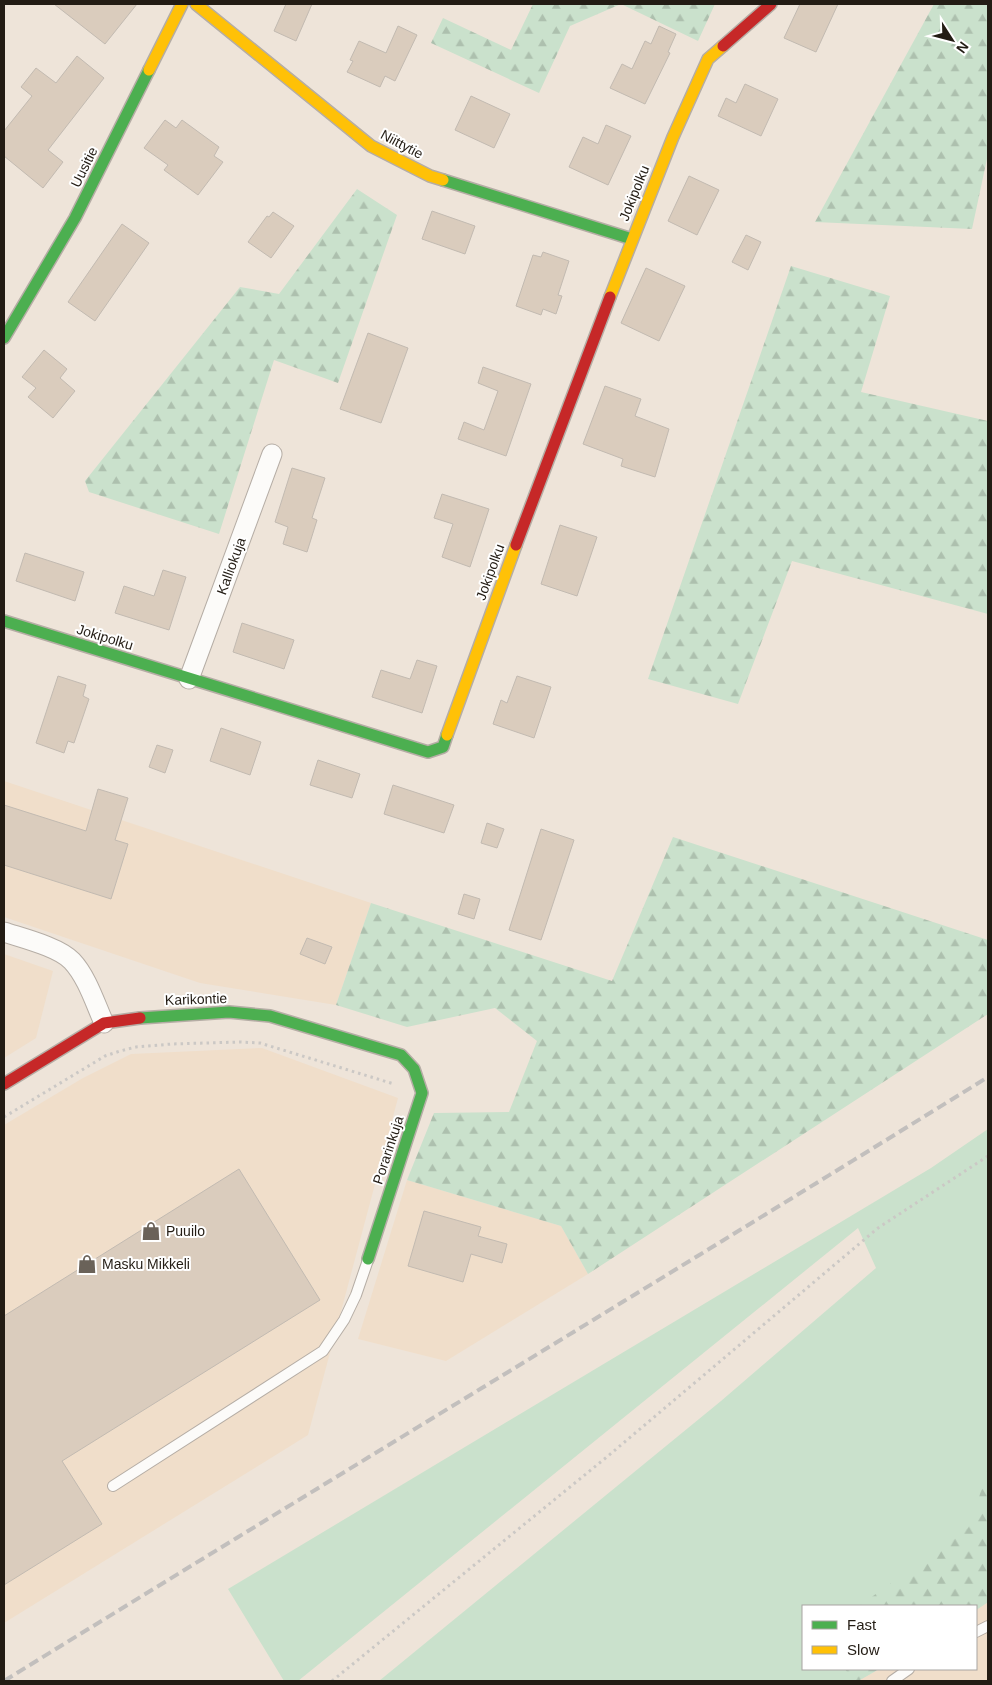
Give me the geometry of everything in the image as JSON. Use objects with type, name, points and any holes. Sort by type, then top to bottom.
[{"type":"street","name":"Uusitie","points":[[4,338],[75,218],[182,4]]},
{"type":"street","name":"Niittytie","points":[[196,4],[372,146],[430,176],[632,239]]},
{"type":"street","name":"Jokipolku","points":[[4,621],[428,752],[443,748],[508,567],[632,239],[673,137],[708,59],[771,4]]},
{"type":"street","name":"Kalliokuja","points":[[189,679],[272,454]]},
{"type":"street","points":[[4,932],[52,948],[71,960],[82,975],[104,1023]]},
{"type":"street","name":"Karikontie","points":[[4,1084],[104,1023],[159,1016],[229,1012],[270,1016],[401,1055],[414,1069],[422,1093]]},
{"type":"street","name":"Porarinkuja","points":[[368,1259],[422,1093]]},
{"type":"lane","points":[[113,1486],[323,1351],[344,1320],[356,1295],[368,1259]]},
{"type":"lane","points":[[892,1681],[908,1670]]},
{"type":"path","points":[[4,1116],[105,1056],[136,1047],[172,1044],[260,1043],[422,1093]]},
{"type":"path","points":[[332,1681],[600,1462],[878,1228],[988,1156]]},
{"type":"shaded area","points":[[4,781],[371,903],[336,1005],[200,983],[4,917]]},
{"type":"shaded area","points":[[4,954],[53,971],[36,1038],[4,1058]]},
{"type":"shaded area","points":[[262,1048],[398,1098],[308,1435],[4,1623],[4,1125],[83,1078],[131,1054]]},
{"type":"shaded area","points":[[407,1180],[561,1226],[588,1274],[446,1361],[358,1339]]},
{"type":"shaded area","points":[[988,1602],[988,1681],[858,1681],[877,1670],[977,1670],[977,1609]]},
{"type":"green space","points":[[533,4],[621,4],[570,26],[539,93],[431,43],[443,18],[511,50]]},
{"type":"green space","points":[[621,4],[715,4],[698,41]]},
{"type":"green space","points":[[934,4],[988,4],[988,154],[972,229],[815,222]]},
{"type":"green space","points":[[357,189],[397,215],[338,383],[274,360],[219,534],[89,492],[85,481],[240,287],[279,294]]},
{"type":"green space","points":[[791,266],[890,296],[861,392],[988,421],[988,614],[792,561],[738,704],[648,679]]},
{"type":"green space","points":[[673,837],[988,940],[988,1014],[588,1274],[561,1226],[407,1180],[434,1113],[509,1112],[537,1041],[495,1008],[407,1027],[336,1005],[371,903],[612,981]]},
{"type":"green space","points":[[988,1129],[988,1602],[977,1609],[977,1605],[802,1605],[802,1670],[877,1670],[858,1681],[379,1681],[721,1401],[876,1268],[858,1228],[298,1681],[284,1681],[228,1589],[931,1168]]},
{"type":"green space","points":[[988,1467],[988,1602],[977,1609],[977,1605],[860,1605],[968,1528]]},
{"type":"green space","points":[[846,1670],[877,1670],[858,1681],[853,1681]]},
{"type":"building","points":[[54,4],[137,4],[105,44]]},
{"type":"building","points":[[286,4],[312,4],[296,41],[274,31]]},
{"type":"building","points":[[800,4],[838,4],[816,52],[784,38]]},
{"type":"building","points":[[398,26],[417,35],[395,81],[385,76],[380,87],[347,72],[353,61],[350,60],[359,41],[386,53]]},
{"type":"building","points":[[659,26],[676,34],[668,52],[670,53],[645,104],[610,88],[622,64],[632,69],[645,41],[651,44]]},
{"type":"building","points":[[77,56],[104,78],[48,150],[63,162],[43,188],[4,156],[4,131],[32,96],[21,87],[36,68],[56,83]]},
{"type":"building","points":[[745,84],[778,99],[761,136],[718,116],[726,98],[736,103]]},
{"type":"building","points":[[471,96],[510,114],[494,148],[455,130]]},
{"type":"building","points":[[165,120],[176,128],[182,120],[219,147],[214,156],[223,162],[198,195],[164,170],[168,165],[144,148]]},
{"type":"building","points":[[606,125],[631,136],[608,185],[569,167],[583,137],[598,144]]},
{"type":"building","points":[[689,176],[719,190],[697,235],[668,221]]},
{"type":"building","points":[[432,211],[475,226],[465,254],[422,239]]},
{"type":"building","points":[[273,212],[294,226],[271,258],[248,242],[267,216],[269,217]]},
{"type":"building","points":[[122,224],[149,243],[95,321],[68,302]]},
{"type":"building","points":[[746,235],[761,242],[748,270],[732,262]]},
{"type":"building","points":[[543,252],[569,261],[558,295],[562,296],[556,314],[543,309],[541,315],[516,306],[533,255],[541,257]]},
{"type":"building","points":[[646,268],[685,286],[659,341],[621,323]]},
{"type":"building","points":[[368,333],[408,348],[381,423],[340,409]]},
{"type":"building","points":[[44,350],[67,369],[60,378],[75,391],[53,418],[28,397],[36,388],[22,377]]},
{"type":"building","points":[[483,367],[531,384],[506,456],[458,439],[464,422],[484,430],[498,391],[478,383]]},
{"type":"building","points":[[605,386],[641,399],[635,416],[669,429],[655,477],[621,466],[623,459],[583,444]]},
{"type":"building","points":[[292,468],[325,478],[312,518],[317,520],[307,552],[283,544],[288,527],[275,522]]},
{"type":"building","points":[[442,494],[489,509],[470,567],[442,557],[453,524],[434,518]]},
{"type":"building","points":[[560,525],[597,537],[577,596],[541,584]]},
{"type":"building","points":[[25,553],[84,572],[75,601],[16,581]]},
{"type":"building","points":[[163,570],[186,577],[169,630],[115,613],[124,586],[154,596]]},
{"type":"building","points":[[242,623],[294,640],[284,669],[233,652]]},
{"type":"building","points":[[417,660],[437,666],[422,713],[372,697],[381,670],[410,679]]},
{"type":"building","points":[[58,676],[86,685],[83,696],[89,699],[74,743],[68,741],[64,753],[36,743]]},
{"type":"building","points":[[517,676],[551,687],[534,738],[493,724],[501,700],[507,703]]},
{"type":"building","points":[[221,728],[261,742],[250,775],[210,761]]},
{"type":"building","points":[[157,745],[173,750],[165,773],[149,767]]},
{"type":"building","points":[[318,760],[360,774],[352,798],[310,785]]},
{"type":"building","points":[[393,785],[454,805],[444,833],[384,814]]},
{"type":"building","points":[[98,789],[128,798],[115,840],[128,844],[111,899],[4,865],[4,805],[86,831]]},
{"type":"building","points":[[487,823],[504,829],[497,848],[481,843]]},
{"type":"building","points":[[541,829],[574,840],[541,940],[509,930]]},
{"type":"building","points":[[464,894],[480,899],[474,919],[458,914]]},
{"type":"building","points":[[307,938],[332,947],[325,964],[300,954]]},
{"type":"building","points":[[239,1169],[320,1300],[62,1461],[102,1524],[4,1585],[4,1316]]},
{"type":"building","points":[[424,1211],[481,1227],[478,1236],[507,1244],[502,1263],[471,1254],[463,1282],[408,1266]]},
{"type":"railway","points":[[4,1681],[988,1077]]},
{"type":"traffic: fast","points":[[4,338],[75,218],[149,70]]},
{"type":"traffic: fast","points":[[443,180],[632,239]]},
{"type":"traffic: fast","points":[[4,621],[428,752],[443,747],[447,735]]},
{"type":"traffic: fast","points":[[140,1018],[229,1012],[270,1016],[401,1055],[414,1069],[422,1093],[368,1259]]},
{"type":"traffic: slow","points":[[149,70],[182,4]]},
{"type":"traffic: slow","points":[[196,4],[371,146],[430,176],[443,180]]},
{"type":"traffic: slow","points":[[610,297],[673,137],[708,59],[723,46]]},
{"type":"traffic: slow","points":[[447,735],[516,545]]},
{"type":"traffic: jam","points":[[723,46],[771,4]]},
{"type":"traffic: jam","points":[[516,545],[610,297]]},
{"type":"traffic: jam","points":[[4,1084],[104,1023],[140,1018]]},
{"type":"place","name":"Puuilo","points":[[151,1231]]},
{"type":"place","name":"Masku Mikkeli","points":[[87,1264]]}]
